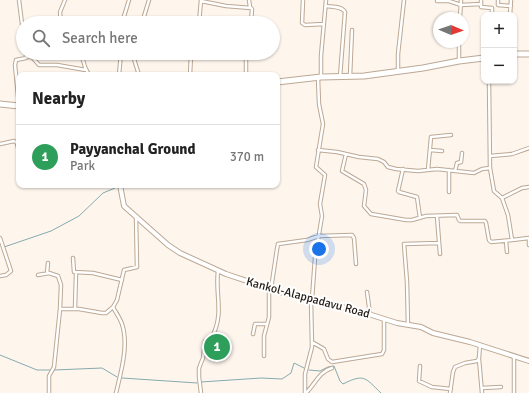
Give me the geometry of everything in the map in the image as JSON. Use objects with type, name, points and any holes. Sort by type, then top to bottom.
[{"type":"highway","points":[[517,54],[529,54]]},
{"type":"highway","points":[[280,82],[320,78],[340,78],[398,72],[481,58]]},
{"type":"highway","points":[[0,104],[16,106]]},
{"type":"main road","name":"Kankol-Alappadavu Road","points":[[120,188],[124,206],[174,250],[218,270],[270,289],[408,325],[421,327],[433,333],[529,361]]},
{"type":"street","points":[[19,0],[21,16]]},
{"type":"street","points":[[60,16],[60,12],[65,0]]},
{"type":"street","points":[[124,16],[128,0]]},
{"type":"street","points":[[144,16],[149,0]]},
{"type":"street","points":[[249,0],[250,7],[252,9],[252,16]]},
{"type":"street","points":[[303,0],[302,23],[305,25],[324,24]]},
{"type":"street","points":[[305,393],[305,374],[312,342],[311,299],[322,216],[320,204],[326,175],[316,167],[323,124],[319,104],[321,56],[326,0]]},
{"type":"street","points":[[398,72],[398,54],[404,0]]},
{"type":"street","points":[[460,12],[461,0]]},
{"type":"street","points":[[481,0],[481,7],[492,8],[498,5],[511,6]]},
{"type":"street","points":[[498,0],[498,5]]},
{"type":"street","points":[[510,12],[511,0]]},
{"type":"street","points":[[200,16],[201,1],[226,6],[250,7]]},
{"type":"street","points":[[437,1],[461,5],[481,4]]},
{"type":"street","points":[[326,6],[340,8],[345,12],[346,21],[340,78]]},
{"type":"street","points":[[350,77],[352,30]]},
{"type":"street","points":[[459,48],[459,61]]},
{"type":"street","points":[[16,60],[16,75]]},
{"type":"street","points":[[35,60],[39,65],[57,65],[86,70],[83,60]]},
{"type":"street","points":[[119,72],[120,60]]},
{"type":"street","points":[[133,60],[138,72]]},
{"type":"street","points":[[190,72],[191,60]]},
{"type":"street","points":[[246,60],[246,72]]},
{"type":"street","points":[[489,84],[490,168],[494,191],[502,198],[508,215],[512,240]]},
{"type":"street","points":[[428,170],[431,137],[450,135]]},
{"type":"street","points":[[0,144],[14,141],[16,142]]},
{"type":"street","points":[[490,156],[512,154],[529,148]]},
{"type":"street","points":[[318,150],[378,159],[384,162],[388,167],[418,171],[449,170],[474,173],[482,169],[490,168]]},
{"type":"street","points":[[430,150],[442,151]]},
{"type":"street","points":[[455,171],[456,163],[461,162],[462,160],[462,153]]},
{"type":"street","points":[[346,154],[342,172],[364,184],[366,190],[364,206],[371,214],[406,220],[426,216],[457,214],[460,221],[483,220],[486,223],[489,240],[491,242],[529,237],[529,245]]},
{"type":"street","points":[[403,169],[398,191],[418,197],[420,218]]},
{"type":"street","points":[[449,170],[449,192]]},
{"type":"street","points":[[502,198],[522,188],[529,187]]},
{"type":"street","points":[[60,309],[75,309],[106,313],[113,307],[117,300],[124,270],[138,267],[136,216]]},
{"type":"street","points":[[437,216],[440,254]]},
{"type":"street","points":[[264,356],[264,336],[269,317],[270,289],[278,244],[307,240],[319,236],[352,235],[355,247],[356,264]]},
{"type":"street","points":[[0,238],[11,271],[6,275],[0,276]]},
{"type":"street","points":[[506,241],[507,252]]},
{"type":"street","points":[[408,325],[404,244],[439,243]]},
{"type":"street","points":[[73,258],[73,270],[76,273],[75,309]]},
{"type":"street","points":[[47,273],[48,263]]},
{"type":"street","points":[[201,393],[199,368],[203,358],[204,341],[213,335],[220,304],[217,284],[218,270]]},
{"type":"street","points":[[38,275],[47,273],[58,276],[61,291],[54,369],[49,376],[49,393]]},
{"type":"street","points":[[76,273],[93,273],[122,280]]},
{"type":"street","points":[[367,292],[370,314]]},
{"type":"street","points":[[113,307],[122,325],[123,334],[122,370],[116,393]]},
{"type":"street","points":[[312,342],[324,349],[328,359],[332,362],[382,354],[384,350],[384,318]]},
{"type":"street","points":[[253,334],[255,324],[267,324]]},
{"type":"street","points":[[480,346],[479,358],[482,393]]},
{"type":"street","points":[[514,357],[514,393]]},
{"type":"street","points":[[450,393],[455,367],[465,363],[478,361],[479,358]]},
{"type":"street","points":[[420,366],[419,381],[432,387],[451,389]]},
{"type":"street","points":[[305,393],[323,372],[332,368]]},
{"type":"street","points":[[482,388],[501,387]]},
{"type":"green space","points":[[220,333],[224,335],[223,341],[228,344],[226,358],[210,361],[206,349],[208,343],[210,340],[218,337]]},
{"type":"waterway","points":[[4,247],[51,231],[79,216],[103,193],[115,188]]},
{"type":"waterway","points":[[0,355],[37,370],[51,370]]},
{"type":"waterway","points":[[201,382],[261,378],[282,379],[291,373],[294,363],[304,368]]},
{"type":"waterway","points":[[309,370],[320,371],[334,366],[340,381],[343,384],[360,378],[368,381],[381,393]]},
{"type":"waterway","points":[[54,370],[102,368],[117,377]]},
{"type":"waterway","points":[[122,378],[197,383]]},
{"type":"place","name":"Payyanchal Ground","points":[[217,347]]}]
